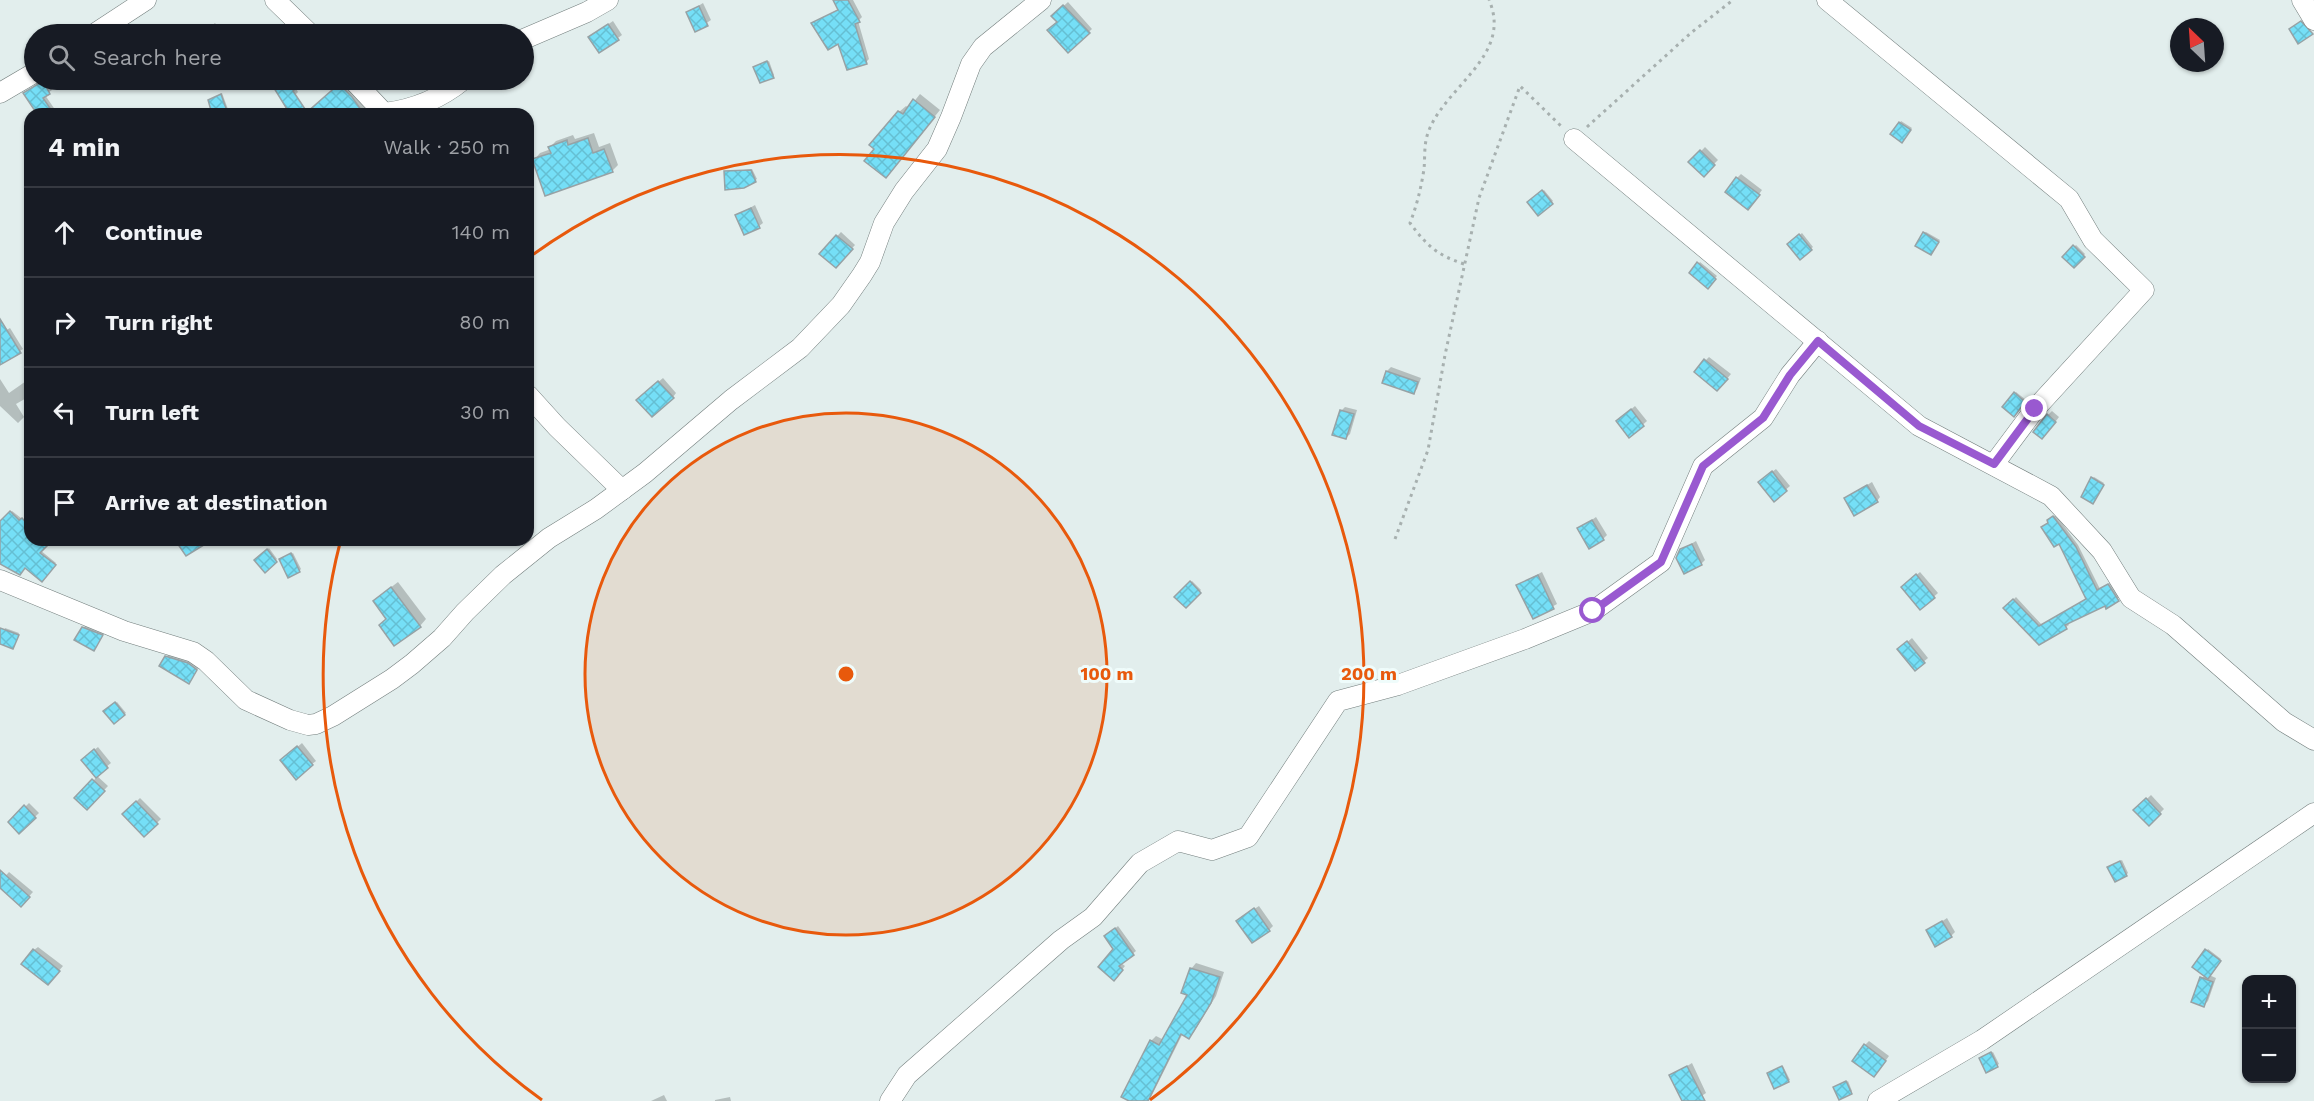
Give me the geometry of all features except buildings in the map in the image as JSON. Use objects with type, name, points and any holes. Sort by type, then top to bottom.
[{"type":"street","points":[[109,24],[146,0]]},
{"type":"street","points":[[274,0],[299,24]]},
{"type":"street","points":[[534,35],[587,12],[608,0]]},
{"type":"street","points":[[0,580],[124,631],[193,652],[206,661],[246,700],[308,725],[333,716],[392,679],[442,638],[503,575],[549,538],[622,490],[685,441],[731,400],[800,348],[841,305],[870,262],[884,223],[904,191],[937,149],[971,64],[983,47],[1041,0]]},
{"type":"street","points":[[1827,0],[2069,199],[2093,240],[2145,290],[2035,409],[1994,464]]},
{"type":"street","points":[[2302,0],[2314,20]]},
{"type":"street","points":[[0,93],[24,79]]},
{"type":"street","points":[[363,90],[380,108]]},
{"type":"street","points":[[416,108],[449,90]]},
{"type":"street","points":[[1574,139],[1919,426],[2051,496],[2102,551],[2131,598],[2174,625],[2284,722],[2314,740]]},
{"type":"street","points":[[890,1101],[907,1075],[1061,940],[1093,917],[1140,863],[1178,841],[1212,850],[1248,837],[1338,701],[1398,685],[1525,639],[1593,611],[1661,562],[1703,466],[1763,418],[1790,375],[1818,341]]},
{"type":"street","points":[[534,402],[622,490]]},
{"type":"street","points":[[1878,1101],[1982,1040],[2314,813]]},
{"type":"path","points":[[1464,264],[1444,258],[1425,243],[1410,223],[1421,186],[1427,136],[1448,100],[1489,49],[1495,27],[1495,13],[1489,0]]},
{"type":"path","points":[[1395,539],[1428,450],[1445,355],[1479,198],[1520,86],[1574,139],[1692,32],[1733,0]]},
{"type":"route","points":[[1593,611],[1661,562],[1703,466],[1763,418],[1790,375],[1818,341],[1919,426],[1994,464],[2035,409]]}]
